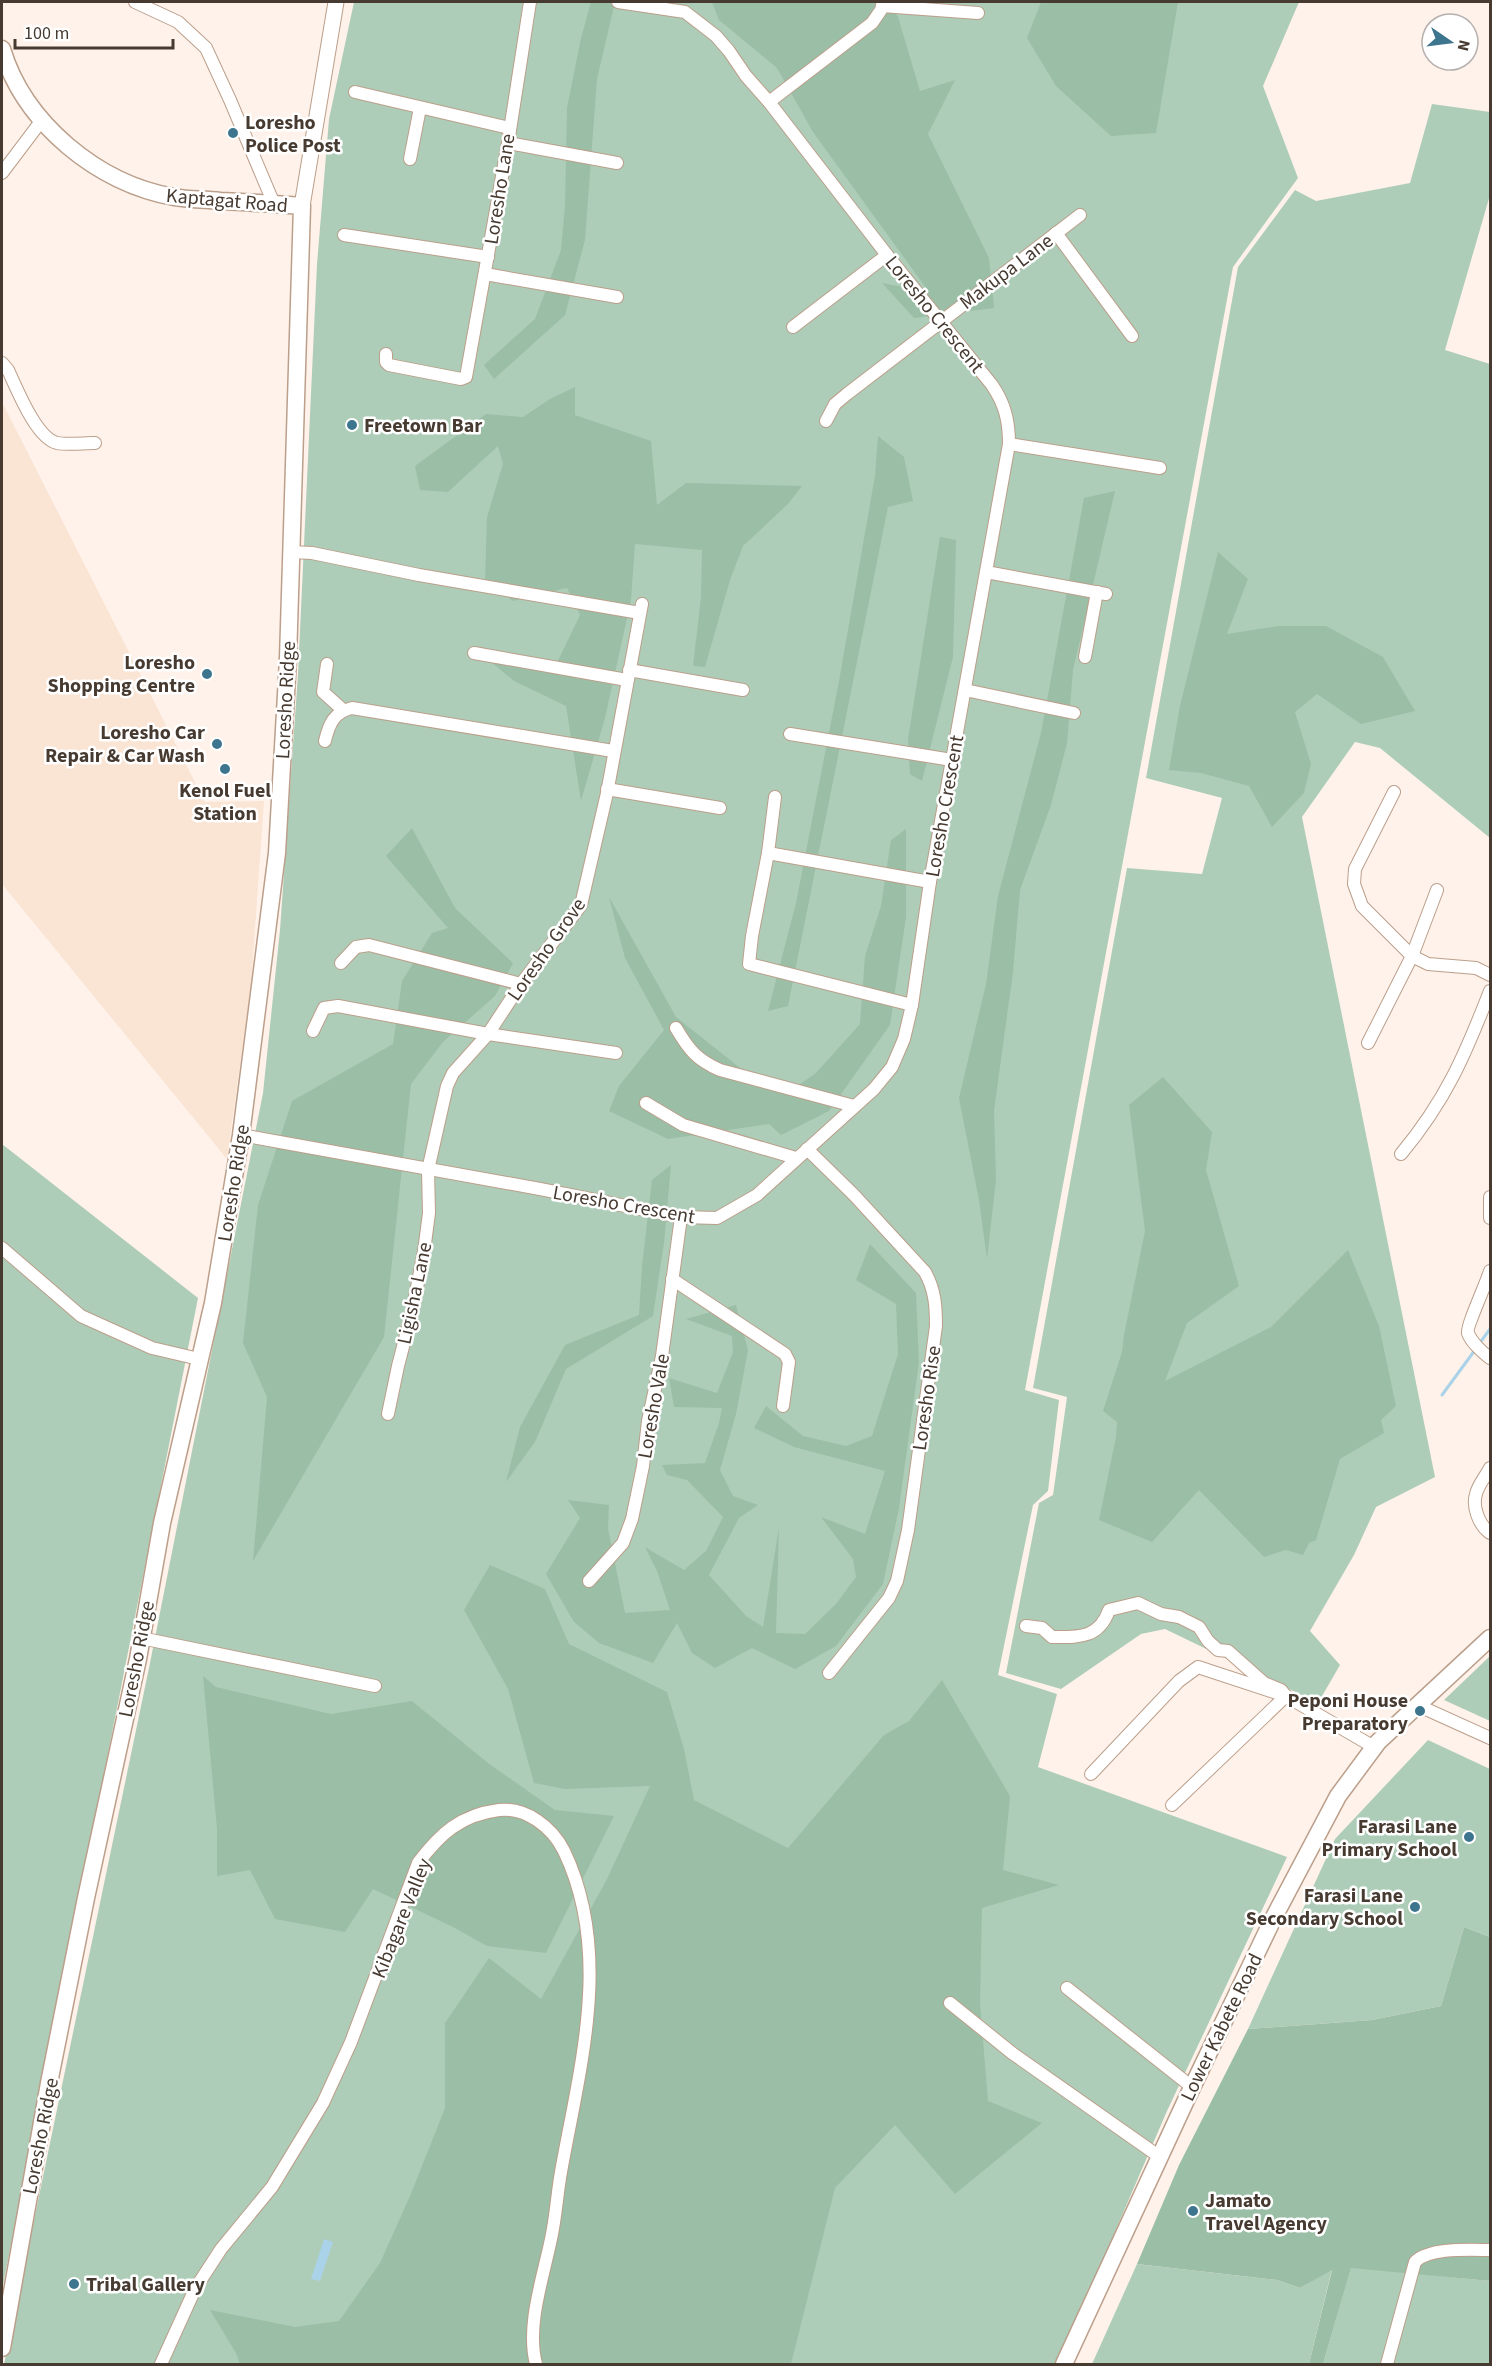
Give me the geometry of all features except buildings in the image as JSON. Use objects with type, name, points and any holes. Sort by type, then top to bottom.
[{"type":"main road","name":"Kaptagat Road","points":[[2,49],[6,63],[20,89],[42,120],[66,143],[98,167],[126,183],[176,198],[302,206]]},
{"type":"main road","name":"Loresho Ridge","points":[[2,2348],[52,2072],[141,1638],[162,1522],[213,1303],[241,1135],[277,853],[285,711],[302,206]]},
{"type":"main road","name":"Lower Kabete Road","points":[[1064,2364],[1192,2087],[1295,1874],[1338,1796],[1374,1747],[1491,1638]]},
{"type":"street","points":[[135,2],[178,22],[206,48],[274,204]]},
{"type":"street","name":"Loresho Ridge","points":[[302,206],[336,2]]},
{"type":"street","name":"Loresho Lane","points":[[386,354],[386,362],[389,365],[461,379],[466,377],[508,143],[530,2]]},
{"type":"street","name":"Loresho Crescent","points":[[241,1135],[681,1217],[717,1218],[757,1195],[874,1089],[892,1067],[904,1039],[912,1005],[930,882],[1009,444],[1009,425],[1001,397],[887,255],[770,102],[746,76],[729,51],[697,20],[685,12],[618,2]]},
{"type":"street","points":[[770,102],[872,23],[882,4],[978,13]]},
{"type":"street","points":[[355,92],[509,128]]},
{"type":"street","points":[[410,159],[420,108]]},
{"type":"street","points":[[2,173],[42,120]]},
{"type":"street","points":[[508,143],[617,163]]},
{"type":"street","name":"Makupa Lane","points":[[826,421],[835,404],[846,394],[1080,215]]},
{"type":"street","points":[[1056,233],[1132,336]]},
{"type":"street","points":[[344,235],[488,257]]},
{"type":"street","points":[[793,327],[887,255]]},
{"type":"street","points":[[485,274],[617,297]]},
{"type":"street","points":[[2,363],[38,426],[48,438],[59,443],[95,443]]},
{"type":"street","points":[[1009,444],[1160,468]]},
{"type":"street","name":"Loresho Grove","points":[[291,552],[312,553],[419,575],[641,608],[593,859],[581,905],[521,984],[488,1034],[453,1073],[445,1096],[428,1170]]},
{"type":"street","points":[[986,572],[1101,593],[1085,657]]},
{"type":"street","points":[[474,653],[743,690]]},
{"type":"street","points":[[327,664],[323,692],[343,710]]},
{"type":"street","points":[[965,690],[1074,713]]},
{"type":"street","points":[[325,741],[332,720],[343,710],[352,708],[613,751]]},
{"type":"street","points":[[790,734],[952,760]]},
{"type":"street","points":[[607,789],[720,808]]},
{"type":"street","points":[[1394,792],[1355,869],[1354,884],[1362,906],[1412,956],[1428,964],[1476,968],[1491,975]]},
{"type":"street","points":[[775,797],[749,964],[912,1005]]},
{"type":"street","points":[[768,853],[930,882]]},
{"type":"street","points":[[1368,1043],[1412,956],[1437,890]]},
{"type":"street","points":[[340,963],[356,947],[369,945],[521,984]]},
{"type":"street","points":[[1401,1154],[1429,1119],[1451,1085],[1491,991]]},
{"type":"street","points":[[313,1031],[324,1008],[338,1006],[488,1034],[616,1053]]},
{"type":"street","points":[[676,1028],[688,1048],[701,1062],[720,1071],[854,1106]]},
{"type":"street","points":[[646,1103],[683,1125],[796,1158]]},
{"type":"street","name":"Loresho Rise","points":[[807,1149],[854,1195],[925,1272],[936,1301],[936,1326],[908,1530],[897,1581],[888,1598],[829,1673]]},
{"type":"street","name":"Ligisha Lane","points":[[388,1414],[424,1251],[429,1213],[428,1170]]},
{"type":"street","points":[[1491,1197],[1491,1218]]},
{"type":"street","name":"Loresho Vale","points":[[589,1581],[623,1544],[628,1535],[662,1356],[681,1217]]},
{"type":"street","points":[[2,1248],[81,1316],[152,1348],[199,1359]]},
{"type":"street","points":[[1487,1356],[1468,1333],[1469,1324],[1491,1271]]},
{"type":"street","points":[[672,1279],[784,1354],[789,1362],[783,1406]]},
{"type":"street","points":[[1491,1468],[1476,1494],[1475,1507],[1478,1518],[1485,1529],[1491,1533]]},
{"type":"street","points":[[1026,1626],[1042,1628],[1052,1637],[1079,1637],[1091,1634],[1106,1620],[1109,1610],[1138,1603],[1161,1614],[1179,1617],[1198,1627],[1218,1650],[1228,1651],[1264,1683],[1281,1690],[1286,1696]]},
{"type":"street","points":[[141,1638],[375,1686]]},
{"type":"street","points":[[1091,1774],[1179,1681],[1198,1666],[1286,1696],[1374,1747]]},
{"type":"street","points":[[1172,1805],[1286,1696]]},
{"type":"street","points":[[1417,1705],[1491,1738]]},
{"type":"street","name":"Kibagare Valley","points":[[161,2364],[195,2289],[221,2249],[272,2187],[323,2103],[351,2042],[418,1863],[449,1828],[489,1811],[505,1809],[523,1813],[535,1819],[547,1827],[559,1841],[583,1899],[590,1964],[580,2070],[532,2333],[536,2364]]},
{"type":"street","points":[[1067,1988],[1192,2087]]},
{"type":"street","points":[[950,2003],[1012,2053],[1160,2157]]},
{"type":"street","points":[[1387,2364],[1415,2262],[1420,2257],[1434,2253],[1491,2250]]},
{"type":"street","points":[[526,2364],[532,2333]]},
{"type":"shaded area","points":[[2,402],[205,802],[264,801],[251,985],[227,1159],[2,884]]},
{"type":"green space","points":[[354,2],[1299,2],[1263,86],[1298,178],[1233,267],[1025,1390],[1059,1400],[1048,1491],[1033,1505],[998,1675],[1057,1694],[1038,1767],[1287,1857],[1167,2111],[1058,2364],[4,2364],[150,1663],[263,1093],[280,930],[298,674],[317,264],[329,119]]},
{"type":"green space","points":[[591,2],[615,2],[597,79],[585,240],[565,315],[494,379],[484,365],[535,319],[561,250],[565,206],[567,108],[581,38]]},
{"type":"green space","points":[[712,2],[889,2],[898,17],[920,91],[955,80],[928,134],[989,258],[994,308],[914,318],[882,283],[929,292],[813,132],[777,68],[719,20]]},
{"type":"green space","points":[[1041,2],[1178,2],[1156,133],[1111,136],[1056,86],[1027,38]]},
{"type":"green space","points":[[1432,104],[1490,112],[1490,195],[1445,350],[1490,364],[1490,838],[1380,748],[1355,742],[1302,817],[1435,1477],[1376,1507],[1354,1555],[1310,1631],[1340,1665],[1318,1703],[1165,1629],[1141,1634],[1061,1689],[1006,1673],[1039,1503],[1053,1495],[1067,1397],[1033,1388],[1127,868],[1202,874],[1222,798],[1146,778],[1238,267],[1295,190],[1316,201],[1410,183]]},
{"type":"green space","points":[[575,387],[575,415],[651,441],[657,505],[686,483],[802,486],[788,504],[743,546],[730,580],[705,667],[693,666],[701,597],[702,550],[635,544],[631,600],[605,718],[581,801],[566,706],[514,681],[485,657],[553,671],[580,615],[567,588],[513,601],[485,580],[487,517],[503,464],[498,446],[448,492],[420,490],[415,466],[486,414],[523,417],[550,399]]},
{"type":"green space","points":[[878,436],[904,457],[913,501],[888,507],[788,1006],[768,1011],[796,903],[839,681],[875,476]]},
{"type":"green space","points":[[1115,491],[1073,670],[1067,743],[1051,805],[1020,890],[1013,972],[994,1111],[996,1180],[987,1259],[979,1200],[959,1098],[986,984],[998,896],[1041,733],[1084,498]]},
{"type":"green space","points":[[940,537],[956,540],[953,657],[922,781],[910,774],[908,739]]},
{"type":"green space","points":[[1218,552],[1248,579],[1227,634],[1279,626],[1326,626],[1383,657],[1415,711],[1361,724],[1317,694],[1295,712],[1311,764],[1304,793],[1272,827],[1249,786],[1201,773],[1169,770],[1180,706]]},
{"type":"green space","points":[[412,828],[455,908],[513,963],[495,996],[443,1042],[411,1084],[384,1337],[253,1561],[267,1397],[243,1343],[258,1205],[292,1101],[393,1044],[402,981],[432,933],[448,928],[386,856]]},
{"type":"green space","points":[[906,829],[906,917],[890,1025],[829,1111],[781,1135],[769,1124],[668,1139],[609,1111],[619,1086],[664,1030],[625,958],[609,897],[676,1017],[749,1075],[787,1093],[816,1073],[860,1024],[865,956],[881,906],[891,840]]},
{"type":"green space","points":[[1163,1077],[1212,1132],[1206,1170],[1239,1286],[1187,1323],[1165,1381],[1271,1327],[1348,1250],[1379,1326],[1396,1406],[1381,1420],[1384,1433],[1340,1459],[1316,1540],[1309,1543],[1303,1555],[1286,1550],[1264,1557],[1199,1490],[1152,1542],[1099,1520],[1117,1422],[1103,1411],[1122,1352],[1145,1231],[1129,1105]]},
{"type":"green space","points":[[2,1144],[198,1298],[2,2290]]},
{"type":"green space","points":[[671,1165],[664,1243],[653,1316],[566,1369],[535,1442],[506,1482],[520,1427],[565,1345],[639,1315],[652,1180]]},
{"type":"green space","points":[[870,1244],[916,1293],[919,1362],[899,1508],[883,1584],[836,1646],[795,1669],[752,1648],[715,1668],[692,1653],[677,1623],[653,1663],[599,1643],[574,1622],[546,1574],[580,1518],[568,1500],[609,1505],[608,1528],[625,1613],[670,1610],[657,1571],[645,1547],[684,1570],[706,1551],[723,1517],[687,1480],[667,1475],[662,1465],[705,1463],[722,1408],[674,1407],[669,1378],[717,1393],[733,1352],[732,1336],[686,1319],[736,1305],[748,1350],[736,1414],[720,1470],[733,1496],[758,1505],[739,1518],[709,1575],[746,1616],[763,1627],[779,1527],[776,1633],[805,1634],[836,1604],[856,1577],[853,1559],[821,1517],[865,1534],[885,1471],[794,1447],[754,1428],[766,1406],[803,1436],[846,1446],[872,1436],[898,1354],[896,1304],[856,1280]]},
{"type":"green space","points":[[490,1565],[545,1589],[569,1644],[667,1692],[684,1749],[694,1800],[788,1848],[884,1735],[909,1721],[942,1680],[1010,1796],[1003,1870],[1059,1885],[982,1908],[980,2003],[988,2101],[1042,2123],[955,2194],[895,2125],[835,2188],[791,2364],[240,2364],[236,2353],[210,2310],[295,2327],[339,2321],[380,2263],[445,2108],[445,2023],[489,1958],[541,1999],[607,1879],[650,1786],[565,1789],[534,1783],[508,1689],[464,1610]]},
{"type":"green space","points":[[1490,1656],[1490,1721],[1444,1700]]},
{"type":"green space","points":[[203,1676],[216,1687],[331,1714],[412,1701],[488,1763],[555,1810],[614,1816],[546,1953],[487,1946],[373,1889],[345,1932],[275,1919],[250,1870],[217,1876],[217,1829]]},
{"type":"green space","points":[[1428,1740],[1490,1769],[1490,1937],[1464,1927],[1441,2006],[1372,2020],[1248,2029],[1335,1839]]},
{"type":"green space","points":[[1464,1927],[1490,1937],[1490,2281],[1351,2268],[1323,2364],[1309,2364],[1332,2270],[1300,2288],[1277,2280],[1137,2264],[1179,2165],[1248,2029],[1372,2020],[1441,2006]]},
{"type":"green space","points":[[1137,2264],[1277,2280],[1300,2288],[1332,2269],[1309,2364],[1092,2364]]},
{"type":"green space","points":[[1351,2267],[1490,2281],[1490,2364],[1323,2364]]},
{"type":"water","points":[[324,2239],[333,2242],[320,2281],[311,2279]]},
{"type":"waterway","points":[[1479,1344],[1490,1329]]},
{"type":"waterway","points":[[1442,1395],[1475,1350]]},
{"type":"place","name":"Loresho Police Post","points":[[233,133]]},
{"type":"place","name":"Freetown Bar","points":[[352,425]]},
{"type":"place","name":"Loresho Shopping Centre","points":[[207,674]]},
{"type":"place","name":"Loresho Car Repair & Car Wash","points":[[217,744]]},
{"type":"place","name":"Kenol Fuel Station","points":[[225,769]]},
{"type":"place","name":"Peponi House Preparatory","points":[[1420,1711]]},
{"type":"place","name":"Farasi Lane Primary School","points":[[1469,1837]]},
{"type":"place","name":"Farasi Lane Secondary School","points":[[1415,1907]]},
{"type":"place","name":"Jamato Travel Agency","points":[[1193,2211]]},
{"type":"place","name":"Tribal Gallery","points":[[74,2284]]}]
